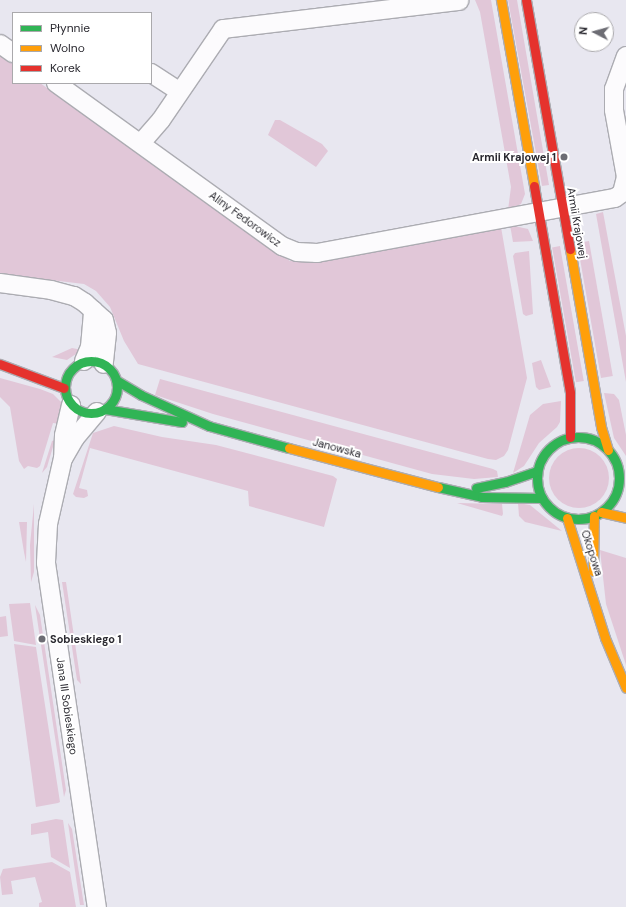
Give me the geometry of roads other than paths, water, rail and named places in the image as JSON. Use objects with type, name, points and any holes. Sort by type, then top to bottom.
[{"type":"main road","points":[[501,0],[537,212],[570,393],[570,437]]},
{"type":"main road","name":"Armii Krajowej","points":[[526,0],[601,427],[608,450]]},
{"type":"main road","points":[[84,361],[104,364],[112,370],[116,380],[116,396],[101,411],[83,412],[71,405],[64,388],[63,374],[84,361]]},
{"type":"main road","points":[[0,364],[15,368],[64,388]]},
{"type":"main road","points":[[15,368],[45,370]]},
{"type":"main road","name":"Janowska","points":[[116,380],[141,395],[209,426]]},
{"type":"main road","name":"Janowska","points":[[101,411],[209,426],[422,484],[482,497],[542,498]]},
{"type":"main road","points":[[570,437],[593,439],[608,450],[618,467],[618,487],[610,503],[598,514],[584,519],[567,518],[555,512],[542,498],[537,485],[537,472],[548,449],[570,437]]},
{"type":"main road","name":"Janowska","points":[[459,491],[505,482],[537,472]]},
{"type":"main road","points":[[618,487],[626,494]]},
{"type":"main road","points":[[598,514],[626,518]]},
{"type":"main road","name":"Okopowa","points":[[593,597],[598,514]]},
{"type":"main road","name":"Okopowa","points":[[567,518],[605,638],[626,688]]},
{"type":"street","points":[[140,143],[161,120],[223,29],[459,1]]},
{"type":"street","points":[[0,44],[12,52]]},
{"type":"street","points":[[624,193],[626,177],[614,98],[616,79],[626,56]]},
{"type":"street","points":[[152,74],[179,92]]},
{"type":"street","name":"Aliny Fedorowicz","points":[[57,84],[282,246],[297,252],[316,253],[537,212],[611,200],[624,193]]},
{"type":"street","points":[[0,283],[74,296],[93,310],[104,320],[106,330],[104,364]]},
{"type":"street","points":[[84,361],[90,348],[93,310]]},
{"type":"street","name":"Jana III Sobieskiego","points":[[71,405],[64,435],[63,458],[48,524],[46,563],[97,907]]},
{"type":"street","name":"Jana III Sobieskiego","points":[[63,458],[75,438],[101,411]]},
{"type":"place","name":"Armii Krajowej 1","points":[[564,157]]},
{"type":"place","name":"Sobieskiego 1","points":[[42,639]]}]
